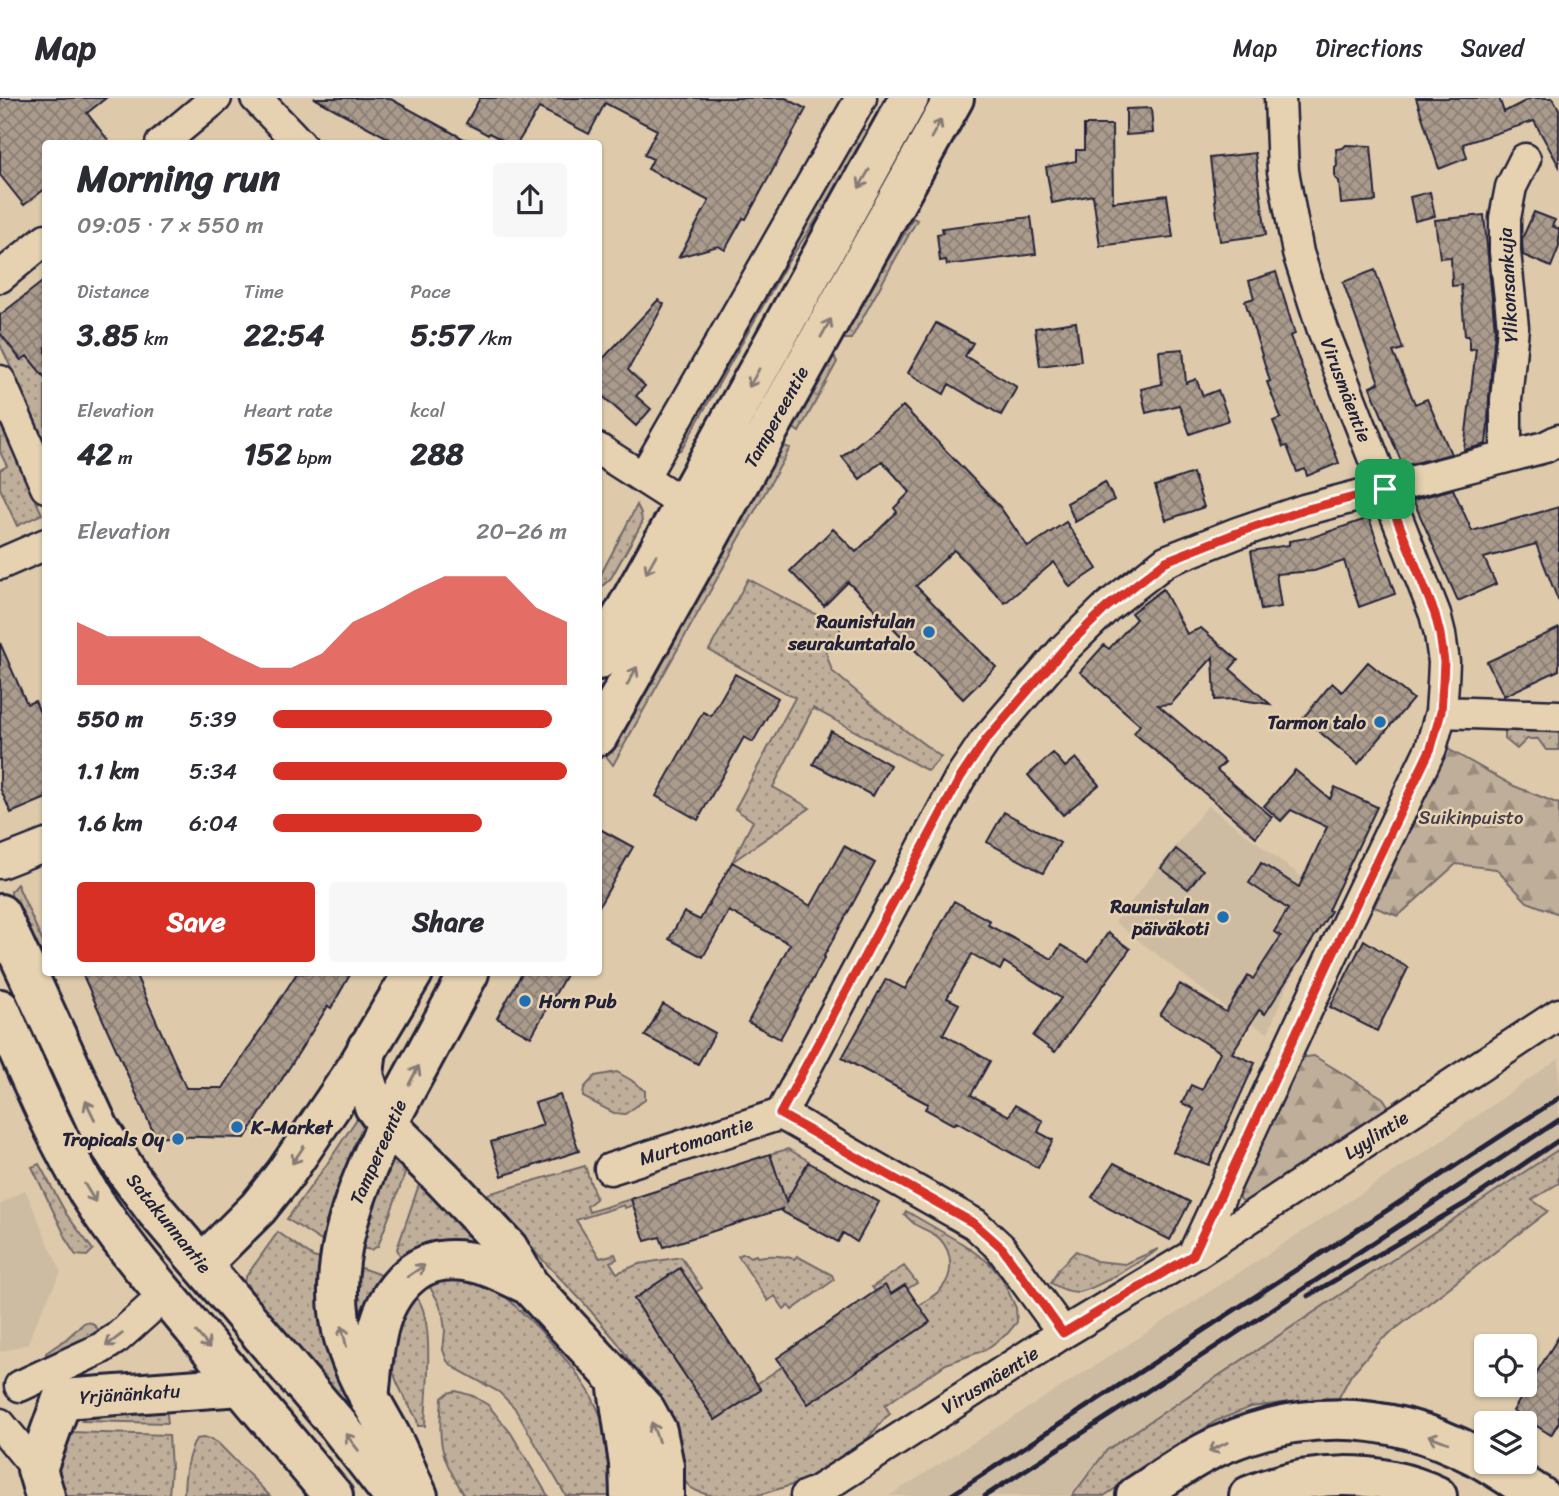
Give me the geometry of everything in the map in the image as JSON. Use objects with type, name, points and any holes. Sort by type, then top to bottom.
[{"type":"main road","name":"Tampereentie","points":[[602,647],[909,98]]},
{"type":"main road","name":"Tampereentie","points":[[602,729],[954,98]]},
{"type":"main road","name":"Satakunnantie","points":[[0,914],[100,1130],[129,1175],[155,1210],[338,1425],[393,1496]]},
{"type":"main road","points":[[165,1295],[202,1264],[267,1198],[354,1072],[411,976]]},
{"type":"main road","name":"Tampereentie","points":[[418,1496],[358,1376],[344,1340],[338,1296],[339,1270],[361,1182],[387,1124],[467,976]]},
{"type":"main road","points":[[0,1009],[46,1111],[90,1194],[165,1295],[333,1496]]},
{"type":"main road","points":[[368,1048],[364,1075],[374,1107],[387,1124],[508,1248],[529,1286],[646,1411],[657,1431],[664,1466],[664,1496]]},
{"type":"main road","points":[[369,1399],[374,1348],[384,1309],[394,1290],[418,1269],[438,1261],[470,1262],[529,1286]]},
{"type":"main road","points":[[617,1381],[629,1464],[630,1496]]},
{"type":"main road","name":"Yrjänänkatu","points":[[62,1399],[241,1386]]},
{"type":"main road","points":[[41,1482],[62,1399]]},
{"type":"main road","points":[[1136,1496],[1220,1445],[1279,1425],[1331,1418],[1382,1422],[1424,1433],[1478,1457],[1540,1496]]},
{"type":"main road","points":[[1249,1496],[1297,1481],[1360,1476],[1399,1482],[1437,1496]]},
{"type":"street","points":[[166,140],[216,98]]},
{"type":"street","points":[[256,98],[295,140]]},
{"type":"street","name":"Virusmäentie","points":[[806,1496],[1063,1333],[1193,1255],[1431,748],[1441,712],[1444,662],[1438,624],[1322,330],[1298,253],[1283,171],[1280,98]]},
{"type":"street","points":[[643,478],[859,99]]},
{"type":"street","name":"Ylikonsankuja","points":[[1506,457],[1506,400],[1513,327],[1505,252],[1505,218],[1511,187],[1525,159]]},
{"type":"street","points":[[0,277],[42,242]]},
{"type":"street","points":[[0,381],[42,478]]},
{"type":"street","points":[[1063,1333],[1002,1248],[975,1224],[780,1114],[960,778],[985,741],[1064,649],[1107,607],[1166,561],[1304,510],[1545,447],[1559,440]]},
{"type":"street","points":[[602,452],[684,504]]},
{"type":"street","points":[[0,564],[42,546]]},
{"type":"street","points":[[1441,712],[1559,716]]},
{"type":"street","points":[[0,863],[42,847]]},
{"type":"street","name":"Lyylintie","points":[[1193,1255],[1559,1014]]},
{"type":"street","name":"Murtomaantie","points":[[610,1169],[780,1114]]},
{"type":"street","name":"Yrjänänkatu","points":[[10,1387],[100,1349],[117,1338],[165,1295]]},
{"type":"street","name":"Yrjänänkatu","points":[[10,1387],[62,1399]]},
{"type":"street","points":[[0,1424],[41,1482]]},
{"type":"shaded area","name":"Raunistulan päiväkoti","points":[[1208,805],[1335,902],[1288,984],[1268,1033],[1231,1012],[1115,922]]},
{"type":"shaded area","points":[[1559,1058],[1559,1149],[1107,1450],[1072,1496],[889,1496],[1434,1146]]},
{"type":"shaded area","points":[[25,1189],[61,1272],[28,1344],[0,1352],[0,1205]]},
{"type":"green space","points":[[854,124],[873,135],[786,265],[682,449],[670,455]]},
{"type":"green space","points":[[913,218],[917,220],[851,339],[845,339],[841,334],[844,324]]},
{"type":"green space","points":[[0,323],[2,336],[20,360],[27,356],[42,374],[42,435],[0,344]]},
{"type":"green space","points":[[831,356],[837,362],[799,432],[792,427]]},
{"type":"green space","points":[[0,423],[42,514],[17,526],[0,488],[0,470],[7,466],[0,452]]},
{"type":"green space","points":[[781,445],[790,448],[613,765],[606,756],[773,451]]},
{"type":"green space","points":[[637,505],[642,523],[611,578],[602,586],[602,572]]},
{"type":"green space","points":[[748,579],[840,627],[840,644],[825,649],[832,671],[941,757],[928,771],[813,708],[773,787],[810,808],[732,862],[753,821],[735,809],[795,698],[709,650]]},
{"type":"green space","points":[[1559,725],[1559,750],[1546,750],[1538,739],[1527,739],[1517,749],[1505,739],[1505,726]]},
{"type":"green space","name":"Suikinpuisto","points":[[1448,749],[1514,786],[1559,804],[1559,914],[1527,902],[1496,869],[1456,864],[1398,916],[1374,907]]},
{"type":"green space","points":[[17,884],[42,940],[42,950],[21,922],[11,891]]},
{"type":"green space","points":[[1314,1056],[1383,1098],[1391,1110],[1308,1161],[1283,1182],[1245,1202],[1240,1199],[1239,1191],[1299,1058]]},
{"type":"green space","points":[[617,1072],[645,1091],[645,1100],[625,1114],[614,1113],[583,1097],[584,1088],[595,1076]]},
{"type":"green space","points":[[358,1117],[370,1123],[326,1244],[287,1219]]},
{"type":"green space","points":[[788,1149],[809,1161],[786,1201],[770,1154]]},
{"type":"green space","points":[[1559,1149],[1559,1183],[1532,1200],[1548,1211],[1380,1341],[1351,1375],[1337,1401],[1291,1402],[1251,1407],[1216,1421],[1104,1496],[1072,1496],[1107,1450]]},
{"type":"green space","points":[[393,1155],[409,1163],[378,1246],[371,1250],[361,1248],[373,1201]]},
{"type":"green space","points":[[39,1164],[67,1215],[93,1250],[87,1256],[76,1255],[72,1250],[32,1167]]},
{"type":"green space","points":[[585,1166],[596,1199],[587,1206],[589,1212],[631,1199],[633,1205],[625,1208],[624,1205],[576,1220],[600,1258],[615,1254],[617,1259],[610,1262],[617,1273],[639,1264],[681,1257],[702,1288],[696,1292],[688,1280],[680,1286],[671,1274],[634,1299],[715,1420],[752,1396],[748,1390],[783,1366],[808,1403],[929,1323],[918,1306],[936,1294],[945,1283],[950,1271],[949,1257],[940,1239],[914,1224],[904,1214],[906,1211],[988,1262],[1002,1278],[1016,1308],[1017,1322],[1008,1333],[985,1350],[946,1364],[885,1405],[890,1414],[862,1445],[822,1472],[762,1494],[711,1496],[697,1491],[680,1476],[655,1407],[639,1375],[618,1343],[583,1302],[481,1196]]},
{"type":"green space","points":[[422,1176],[492,1249],[405,1266],[397,1249]]},
{"type":"green space","points":[[278,1232],[313,1257],[324,1260],[357,1411],[351,1417],[243,1287],[245,1278]]},
{"type":"green space","points":[[1158,1249],[1114,1277],[1085,1291],[1071,1291],[1051,1283],[1059,1268],[1076,1251],[1096,1261],[1125,1264]]},
{"type":"green space","points":[[742,1254],[750,1257],[756,1255],[794,1259],[797,1256],[832,1275],[834,1280],[792,1310],[789,1306],[784,1309],[775,1296],[768,1301],[738,1256]]},
{"type":"green space","points":[[904,1266],[917,1283],[907,1289],[904,1285],[891,1294],[876,1292],[872,1287]]},
{"type":"green space","points":[[358,1267],[387,1277],[360,1327],[357,1311]]},
{"type":"green space","points":[[454,1273],[503,1294],[574,1369],[590,1393],[609,1433],[616,1496],[566,1496],[514,1407],[499,1392],[447,1361],[443,1350],[443,1315],[425,1279]]},
{"type":"green space","points":[[410,1291],[423,1310],[428,1342],[425,1426],[418,1426],[396,1380],[391,1363],[393,1340]]},
{"type":"green space","points":[[85,1322],[92,1323],[99,1330],[94,1336],[48,1360],[46,1353]]},
{"type":"green space","points":[[456,1391],[473,1396],[488,1405],[511,1433],[548,1496],[465,1496],[446,1460],[440,1428],[442,1398]]},
{"type":"green space","points":[[165,1410],[168,1423],[82,1421],[88,1416]]},
{"type":"green space","points":[[69,1432],[169,1435],[169,1496],[60,1496],[55,1471]]},
{"type":"green space","points":[[203,1438],[218,1443],[270,1496],[184,1496],[190,1452],[196,1439]]},
{"type":"building","points":[[0,98],[106,98],[87,113],[108,140],[42,140],[42,191],[24,205],[0,175]]},
{"type":"building","points":[[314,98],[389,98],[466,140],[392,140]]},
{"type":"building","points":[[480,98],[786,98],[806,109],[746,219],[743,218],[725,250],[718,246],[679,257],[709,201],[648,169],[653,159],[644,155],[657,130],[605,103],[589,134],[539,108],[519,140],[502,140],[466,123]]},
{"type":"building","points":[[1416,98],[1499,98],[1504,112],[1531,98],[1553,98],[1559,109],[1559,166],[1534,121],[1463,144],[1467,158],[1439,169]]},
{"type":"building","points":[[1151,108],[1153,133],[1126,135],[1126,109]]},
{"type":"building","points":[[1084,125],[1112,125],[1113,202],[1167,195],[1173,237],[1100,246],[1093,195],[1052,203],[1046,167],[1076,161],[1076,150],[1084,150]]},
{"type":"building","points":[[1346,145],[1371,146],[1376,201],[1341,204],[1339,181],[1335,178],[1336,149]]},
{"type":"building","points":[[1255,153],[1266,235],[1220,241],[1210,158]]},
{"type":"building","points":[[1430,192],[1435,216],[1415,221],[1410,197]]},
{"type":"building","points":[[1534,212],[1555,220],[1552,226],[1559,229],[1559,247],[1551,267],[1523,255],[1522,239]]},
{"type":"building","points":[[1484,215],[1495,330],[1488,424],[1486,444],[1464,450],[1476,348],[1469,350],[1469,336],[1465,336],[1461,285],[1452,286],[1451,257],[1440,258],[1435,220]]},
{"type":"building","points":[[1031,217],[1036,254],[947,265],[946,260],[940,261],[937,234],[943,233],[942,228]]},
{"type":"building","points":[[1375,270],[1403,349],[1393,352],[1415,404],[1427,399],[1451,454],[1403,466],[1370,387],[1379,383],[1343,282]]},
{"type":"building","points":[[1276,272],[1295,334],[1290,336],[1339,463],[1307,476],[1305,469],[1297,472],[1273,421],[1281,418],[1267,382],[1270,381],[1245,301],[1254,298],[1249,281]]},
{"type":"building","points":[[42,282],[42,374],[27,356],[21,360],[0,333],[0,315]]},
{"type":"building","points":[[658,300],[664,304],[628,370],[645,386],[636,396],[651,409],[636,426],[602,396],[602,360]]},
{"type":"building","points":[[1076,322],[1081,361],[1040,366],[1035,328]]},
{"type":"building","points":[[936,323],[973,343],[965,356],[1017,387],[1001,415],[949,384],[944,394],[908,373]]},
{"type":"building","points":[[1183,349],[1186,383],[1196,379],[1203,396],[1218,390],[1229,420],[1190,434],[1179,405],[1146,413],[1141,389],[1162,384],[1159,351]]},
{"type":"building","points":[[903,406],[1000,507],[1028,547],[1066,522],[1097,569],[1070,587],[1054,562],[1005,603],[954,550],[916,586],[996,667],[963,699],[848,582],[824,606],[790,571],[833,529],[856,552],[897,512],[894,508],[910,492],[882,461],[860,479],[842,457]]},
{"type":"building","points":[[1193,473],[1204,507],[1166,520],[1155,486]]},
{"type":"building","points":[[1105,482],[1114,500],[1075,522],[1067,503]]},
{"type":"building","points":[[1453,489],[1472,531],[1559,507],[1558,600],[1536,544],[1484,558],[1496,584],[1458,601],[1413,500]]},
{"type":"building","points":[[1369,518],[1395,594],[1359,607],[1344,561],[1314,571],[1276,574],[1281,607],[1261,610],[1251,551],[1289,545],[1289,541],[1313,537]]},
{"type":"building","points":[[1163,589],[1187,634],[1201,628],[1238,660],[1230,669],[1270,704],[1233,699],[1215,700],[1213,657],[1171,704],[1158,705],[1225,762],[1217,770],[1272,817],[1256,837],[1134,733],[1140,725],[1080,672],[1104,645],[1109,649],[1136,619],[1131,613]]},
{"type":"building","points":[[1559,628],[1559,670],[1504,696],[1487,662]]},
{"type":"building","points":[[0,643],[27,704],[35,701],[42,717],[42,800],[11,813],[0,788]]},
{"type":"building","points":[[1368,662],[1413,699],[1358,764],[1303,718],[1332,683],[1342,692]]},
{"type":"building","points":[[735,674],[778,698],[753,742],[744,737],[698,820],[656,796],[703,712],[711,716]]},
{"type":"building","points":[[831,731],[890,765],[873,796],[813,764]]},
{"type":"building","points":[[1053,753],[1065,767],[1076,758],[1099,785],[1063,815],[1028,775]]},
{"type":"building","points":[[1295,770],[1330,799],[1335,787],[1377,807],[1328,910],[1331,911],[1265,1014],[1259,1010],[1232,1053],[1255,1063],[1209,1165],[1173,1152],[1194,1109],[1182,1103],[1191,1085],[1202,1090],[1220,1052],[1160,1015],[1180,984],[1226,1012],[1248,976],[1253,979],[1281,936],[1274,932],[1288,909],[1249,883],[1261,863],[1299,887],[1327,827],[1291,810],[1281,821],[1264,806]]},
{"type":"building","points":[[1004,812],[1060,843],[1043,873],[987,842]]},
{"type":"building","points":[[602,830],[633,847],[602,901]]},
{"type":"building","points":[[844,846],[875,863],[780,1039],[748,1022],[790,944],[729,911],[703,957],[669,939],[684,912],[700,920],[732,862],[811,906]]},
{"type":"building","points":[[1176,849],[1203,870],[1188,889],[1161,868]]},
{"type":"building","points":[[954,901],[990,921],[988,925],[1052,959],[1061,945],[1088,961],[1108,933],[1130,949],[1055,1052],[1033,1036],[1061,998],[1004,962],[1000,970],[972,954],[947,998],[959,1004],[943,1034],[990,1061],[971,1095],[1009,1116],[1015,1105],[1043,1121],[1038,1132],[1053,1140],[1038,1168],[956,1122],[954,1125],[925,1109],[928,1104],[842,1058],[886,979],[905,989]]},
{"type":"building","points":[[1364,940],[1408,968],[1377,1031],[1330,1007]]},
{"type":"building","points":[[83,976],[136,976],[186,1088],[223,1088],[295,976],[349,976],[245,1138],[155,1136]]},
{"type":"building","points":[[520,976],[565,976],[531,1037],[497,1018]]},
{"type":"building","points":[[663,1004],[715,1033],[698,1064],[645,1036]]},
{"type":"building","points":[[560,1095],[579,1151],[502,1176],[491,1142],[543,1125],[535,1103]]},
{"type":"building","points":[[770,1154],[786,1202],[808,1162],[879,1202],[857,1242],[843,1233],[838,1242],[781,1211],[782,1209],[664,1247],[660,1237],[645,1241],[631,1199]]},
{"type":"building","points":[[1114,1163],[1190,1202],[1170,1240],[1092,1197]]},
{"type":"building","points":[[680,1268],[761,1390],[715,1420],[634,1299]]},
{"type":"building","points":[[885,1285],[891,1294],[905,1285],[930,1322],[808,1404],[777,1358]]},
{"type":"building","points":[[1559,1336],[1559,1422],[1551,1435],[1537,1426],[1537,1411],[1513,1411],[1522,1397],[1537,1397],[1537,1372]]},
{"type":"railway","points":[[950,1496],[1559,1098]]},
{"type":"railway","points":[[985,1496],[1559,1120]]},
{"type":"railway","points":[[1308,1296],[1466,1203],[1559,1140]]},
{"type":"place","name":"Raunistulan seurakuntatalo","points":[[929,632]]},
{"type":"place","name":"Tarmon talo","points":[[1380,722]]},
{"type":"place","name":"Raunistulan päiväkoti","points":[[1223,917]]},
{"type":"place","name":"Horn Pub","points":[[525,1001]]},
{"type":"place","name":"K-Market","points":[[237,1127]]},
{"type":"place","name":"Tropicals Oy","points":[[178,1139]]},
{"type":"route","points":[[1385,489],[1435,614],[1440,634],[1444,662],[1441,712],[1431,748],[1193,1255],[1063,1333],[1002,1248],[975,1224],[780,1114],[960,778],[985,741],[1064,649],[1107,607],[1166,561],[1304,510],[1385,489]]}]
